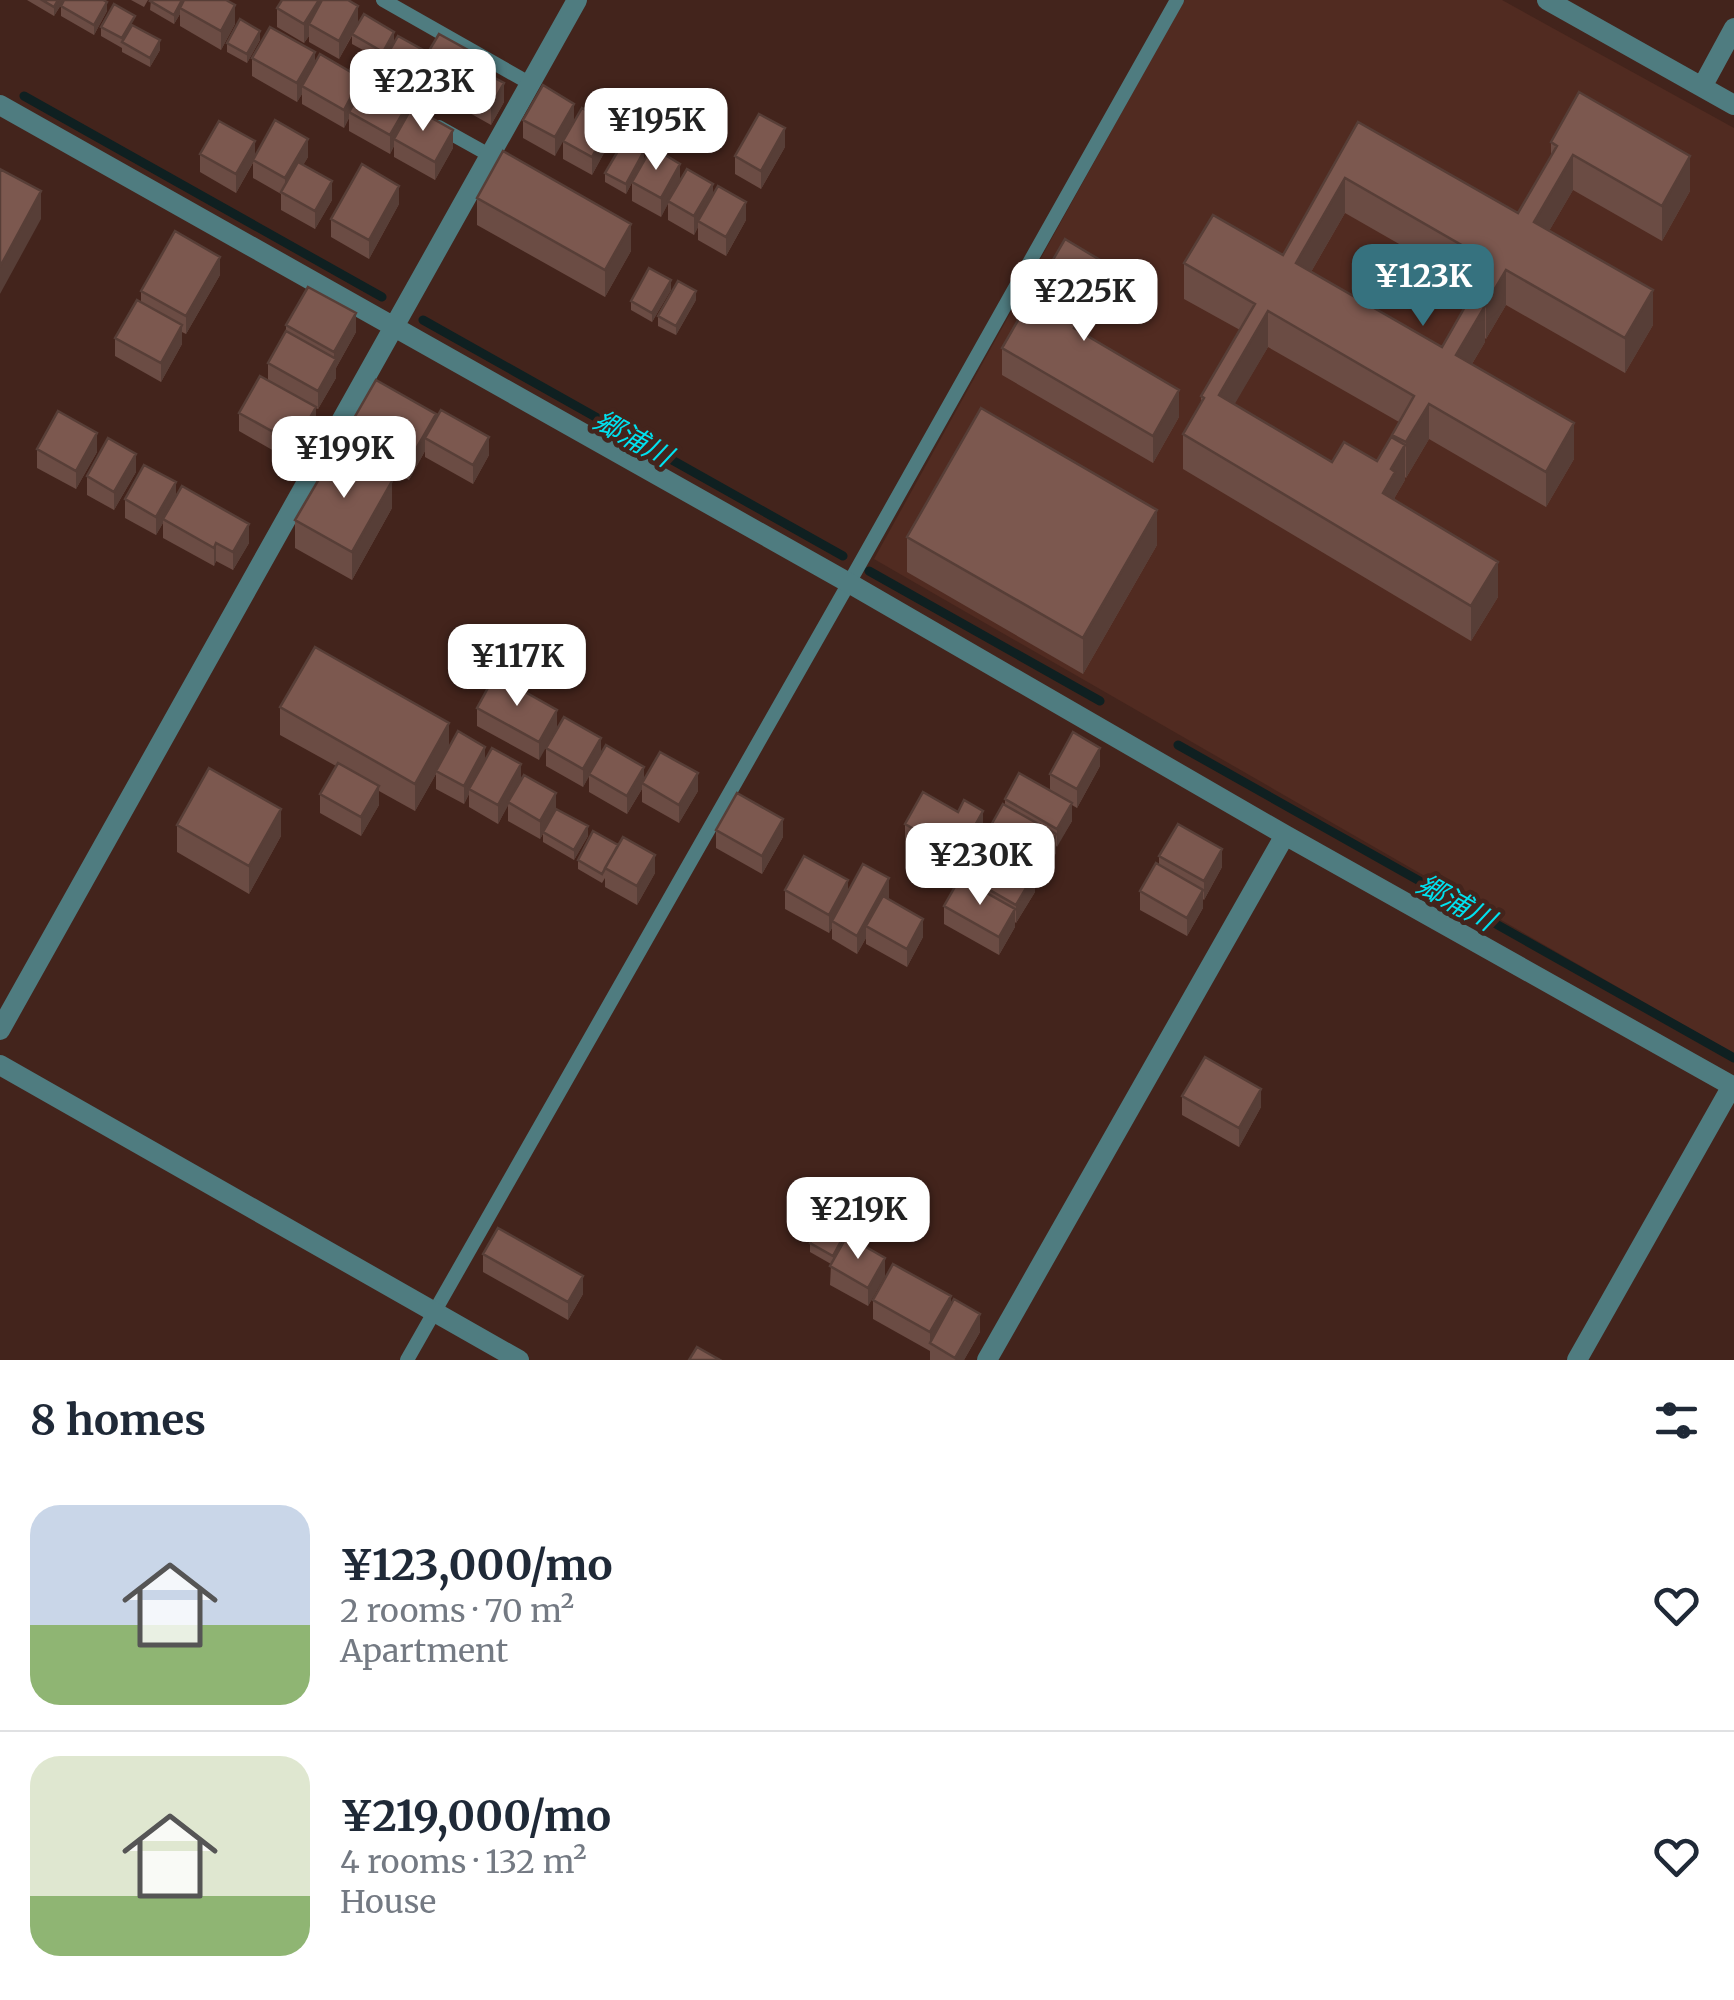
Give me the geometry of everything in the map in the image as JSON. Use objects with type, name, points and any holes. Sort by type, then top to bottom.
[{"type":"street","points":[[1547,0],[1734,105]]},
{"type":"street","points":[[0,1030],[531,84],[568,3]]},
{"type":"street","points":[[1702,87],[1734,28]]},
{"type":"street","points":[[0,105],[1733,1086],[1577,1360]]},
{"type":"street","points":[[987,1360],[1285,835]]},
{"type":"street","points":[[0,1065],[519,1360]]},
{"type":"lane","points":[[383,0],[531,84]]},
{"type":"lane","points":[[406,1360],[1177,0]]},
{"type":"lane","points":[[426,120],[491,156]]},
{"type":"shaded area","points":[[1184,0],[1502,0],[1734,128],[1734,1054],[874,559]]},
{"type":"building","points":[[64,0],[107,2],[94,25],[61,6]]},
{"type":"building","points":[[151,0],[182,0],[174,15]]},
{"type":"building","points":[[184,0],[226,0],[235,5],[221,31],[180,8]]},
{"type":"building","points":[[282,0],[319,0],[304,24],[277,8]]},
{"type":"building","points":[[322,0],[348,0],[358,6],[339,41],[309,24]]},
{"type":"building","points":[[114,4],[135,16],[122,38],[101,27]]},
{"type":"building","points":[[364,14],[394,32],[383,52],[352,34]]},
{"type":"building","points":[[240,19],[260,31],[247,54],[227,43]]},
{"type":"building","points":[[132,25],[160,40],[150,58],[122,42]]},
{"type":"building","points":[[270,27],[315,52],[297,83],[252,58]]},
{"type":"building","points":[[439,34],[468,50],[450,81],[421,64]]},
{"type":"building","points":[[398,36],[425,51],[413,72],[386,57]]},
{"type":"building","points":[[320,54],[361,78],[344,110],[302,86]]},
{"type":"building","points":[[465,62],[504,83],[491,106],[452,85]]},
{"type":"building","points":[[367,81],[408,104],[390,135],[349,112]]},
{"type":"building","points":[[543,85],[574,104],[555,137],[523,120]]},
{"type":"building","points":[[1579,92],[1690,156],[1662,206],[1573,155],[1534,222],[1653,290],[1625,338],[1506,270],[1486,304],[1472,295],[1491,262],[1345,178],[1296,263],[1442,347],[1470,298],[1485,306],[1456,355],[1574,423],[1546,472],[1429,404],[1406,442],[1392,435],[1414,396],[1268,311],[1219,395],[1332,462],[1344,442],[1377,461],[1391,437],[1405,445],[1383,493],[1498,562],[1471,606],[1183,434],[1255,304],[1184,263],[1213,215],[1283,255],[1358,122],[1518,213],[1557,146],[1551,142]]},
{"type":"building","points":[[412,107],[453,130],[435,162],[394,139]]},
{"type":"building","points":[[582,108],[610,124],[592,157],[563,141]]},
{"type":"building","points":[[759,114],[785,128],[761,171],[735,156]]},
{"type":"building","points":[[275,120],[308,139],[285,178],[253,160]]},
{"type":"building","points":[[219,121],[255,141],[236,174],[200,154]]},
{"type":"building","points":[[625,139],[644,151],[626,184],[605,173]]},
{"type":"building","points":[[652,147],[680,164],[661,198],[632,182]]},
{"type":"building","points":[[503,151],[631,224],[605,270],[477,198]]},
{"type":"building","points":[[298,162],[332,181],[315,211],[281,192]]},
{"type":"building","points":[[362,164],[399,186],[369,240],[331,219]]},
{"type":"building","points":[[0,169],[41,191],[0,267]]},
{"type":"building","points":[[687,169],[713,184],[694,216],[668,201]]},
{"type":"building","points":[[718,186],[746,202],[726,237],[698,221]]},
{"type":"building","points":[[175,231],[220,257],[186,316],[141,291]]},
{"type":"building","points":[[1065,239],[1110,266],[1074,328],[1179,390],[1153,436],[1002,348]]},
{"type":"building","points":[[649,268],[671,280],[652,313],[631,301]]},
{"type":"building","points":[[678,281],[696,291],[676,326],[658,316]]},
{"type":"building","points":[[308,287],[356,313],[334,352],[286,325]]},
{"type":"building","points":[[137,300],[182,325],[161,363],[115,338]]},
{"type":"building","points":[[286,331],[336,359],[318,391],[268,363]]},
{"type":"building","points":[[260,376],[316,407],[295,444],[239,413]]},
{"type":"building","points":[[376,380],[436,414],[409,461],[349,427]]},
{"type":"building","points":[[981,408],[1157,510],[1083,638],[907,537]]},
{"type":"building","points":[[441,410],[489,437],[473,465],[425,438]]},
{"type":"building","points":[[58,411],[97,433],[76,471],[37,449]]},
{"type":"building","points":[[108,438],[136,454],[114,492],[87,476]]},
{"type":"building","points":[[336,450],[392,481],[352,552],[295,520]]},
{"type":"building","points":[[144,465],[176,482],[156,517],[125,499]]},
{"type":"building","points":[[182,486],[249,524],[233,552],[216,543],[214,548],[163,519]]},
{"type":"building","points":[[315,647],[449,723],[415,784],[280,707]]},
{"type":"building","points":[[495,675],[557,710],[539,742],[477,708]]},
{"type":"building","points":[[564,717],[601,738],[583,769],[546,748]]},
{"type":"building","points":[[458,731],[485,747],[464,786],[436,771]]},
{"type":"building","points":[[1073,732],[1100,748],[1077,789],[1050,774]]},
{"type":"building","points":[[606,745],[644,767],[627,796],[589,774]]},
{"type":"building","points":[[492,748],[521,764],[498,805],[469,789]]},
{"type":"building","points":[[660,752],[698,773],[679,805],[642,783]]},
{"type":"building","points":[[338,763],[379,786],[361,817],[320,794]]},
{"type":"building","points":[[209,768],[281,809],[249,866],[177,825]]},
{"type":"building","points":[[1019,773],[1072,803],[1057,829],[1005,799]]},
{"type":"building","points":[[524,775],[556,793],[540,821],[508,802]]},
{"type":"building","points":[[923,792],[958,812],[964,800],[983,811],[959,854],[905,824]]},
{"type":"building","points":[[737,793],[783,819],[762,856],[716,830]]},
{"type":"building","points":[[1003,804],[1056,834],[1038,866],[985,836]]},
{"type":"building","points":[[556,809],[588,826],[574,850],[543,832]]},
{"type":"building","points":[[1178,824],[1222,849],[1204,881],[1159,856]]},
{"type":"building","points":[[593,831],[618,845],[602,874],[578,860]]},
{"type":"building","points":[[623,837],[655,855],[637,886],[605,868]]},
{"type":"building","points":[[980,843],[1035,873],[1016,905],[962,874]]},
{"type":"building","points":[[804,856],[848,880],[829,915],[785,890]]},
{"type":"building","points":[[1156,863],[1203,890],[1187,918],[1140,891]]},
{"type":"building","points":[[863,864],[889,878],[857,936],[832,921]]},
{"type":"building","points":[[960,878],[1015,909],[999,937],[944,906]]},
{"type":"building","points":[[883,896],[923,919],[907,949],[866,926]]},
{"type":"building","points":[[1205,1057],[1261,1089],[1239,1128],[1182,1096]]},
{"type":"building","points":[[498,1228],[583,1276],[568,1302],[483,1254]]},
{"type":"building","points":[[819,1229],[841,1241],[833,1256],[810,1243]]},
{"type":"building","points":[[847,1236],[885,1258],[868,1288],[830,1266]]},
{"type":"building","points":[[893,1264],[951,1296],[930,1332],[873,1300]]},
{"type":"building","points":[[954,1299],[980,1314],[955,1358],[930,1343]]},
{"type":"building","points":[[697,1347],[720,1360],[689,1360]]},
{"type":"waterway","name":"郷浦川","points":[[24,96],[382,297]]},
{"type":"waterway","name":"郷浦川","points":[[423,320],[843,556]]},
{"type":"waterway","name":"郷浦川","points":[[869,571],[1100,701]]},
{"type":"waterway","name":"郷浦川","points":[[1178,745],[1734,1058]]}]
